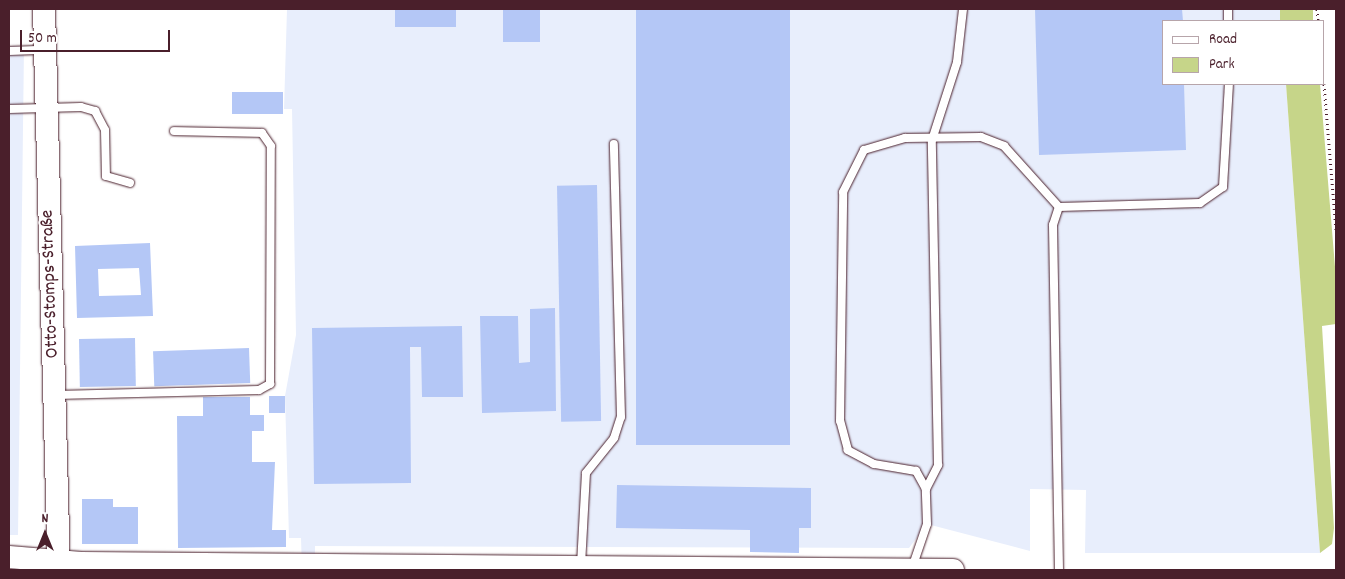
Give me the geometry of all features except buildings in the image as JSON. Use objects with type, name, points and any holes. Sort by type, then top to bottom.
[{"type":"street","name":"Otto-Stomps-Straße","points":[[44,9],[59,565]]},
{"type":"street","points":[[9,557],[59,565],[953,570]]},
{"type":"lane","points":[[926,489],[938,466],[932,140],[957,62],[963,9]]},
{"type":"lane","points":[[9,51],[45,50]]},
{"type":"lane","points":[[912,570],[927,524],[926,489],[916,472],[874,464],[848,450],[840,421],[840,283],[843,192],[864,150],[905,138],[932,140],[992,139],[1004,146],[1059,207],[1200,203],[1223,187],[1229,85]]},
{"type":"lane","points":[[9,109],[47,108],[95,111],[105,130],[106,176],[130,182]]},
{"type":"lane","points":[[54,395],[259,390],[270,384],[271,146],[262,133],[174,131]]},
{"type":"lane","points":[[581,567],[586,473],[614,438],[621,417],[614,144]]},
{"type":"lane","points":[[1059,207],[1053,225],[1060,570]]},
{"type":"path","points":[[1324,85],[1336,231]]},
{"type":"shaded area","points":[[287,9],[1280,9],[1281,20],[1162,20],[1162,85],[1286,85],[1320,553],[1085,553],[1086,490],[1030,489],[1030,551],[927,524],[909,548],[315,546],[315,570],[302,570],[301,538],[289,538],[285,396],[296,335],[292,109],[284,109]]},
{"type":"shaded area","points":[[9,46],[24,46],[18,535],[9,535]]},
{"type":"green space","points":[[1280,9],[1313,9],[1313,20],[1280,20]]},
{"type":"green space","points":[[1286,85],[1320,85],[1336,279],[1336,324],[1322,326],[1334,528],[1332,544],[1320,553]]}]
